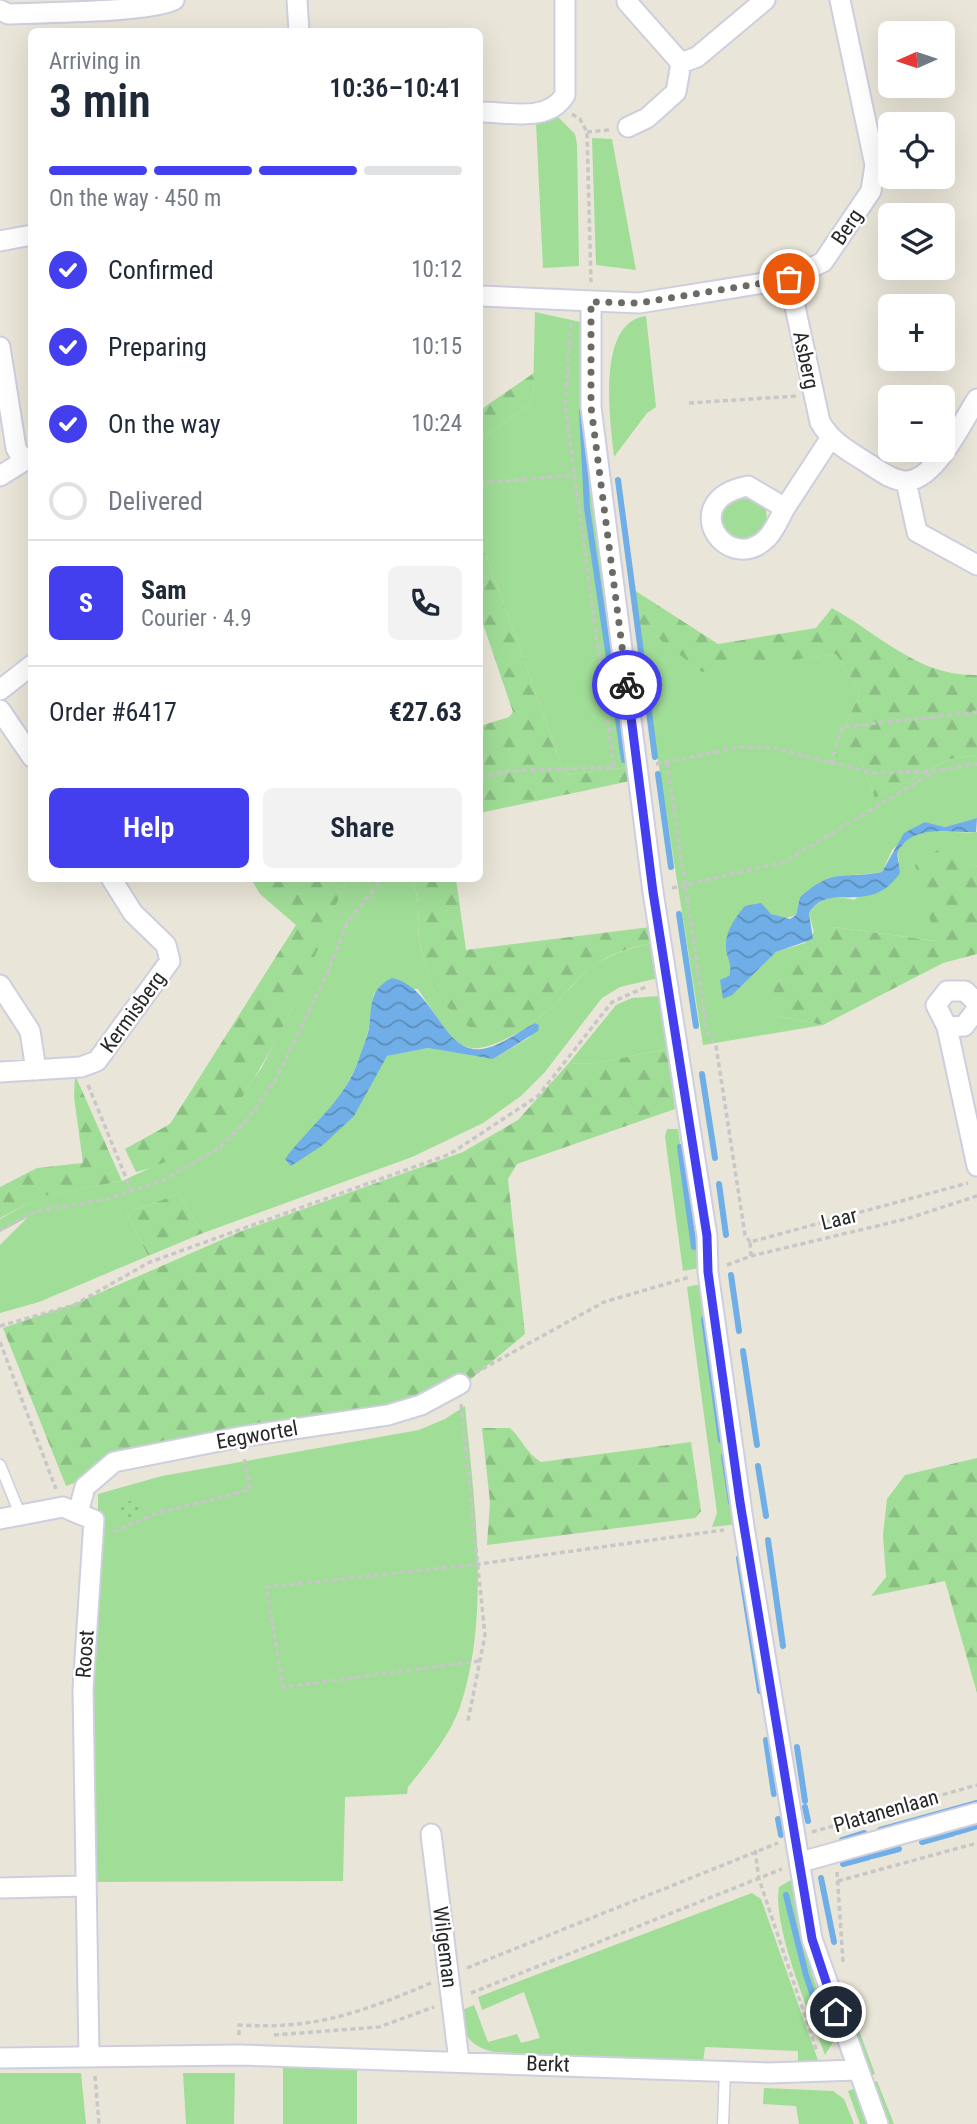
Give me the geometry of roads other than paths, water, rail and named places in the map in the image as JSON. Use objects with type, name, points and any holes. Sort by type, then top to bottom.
[{"type":"street","points":[[0,10],[8,14],[114,4],[164,5],[174,0]]},
{"type":"street","points":[[298,0],[299,28]]},
{"type":"street","points":[[483,112],[545,113],[559,105],[565,95],[565,0]]},
{"type":"street","points":[[681,63],[697,57],[765,0]]},
{"type":"street","name":"Berg","points":[[483,296],[639,303],[789,279],[823,262],[871,191],[875,165],[840,0]]},
{"type":"street","points":[[627,2],[681,63]]},
{"type":"street","points":[[628,127],[647,118],[676,92],[681,63]]},
{"type":"street","points":[[0,241],[28,236]]},
{"type":"street","name":"Asberg","points":[[789,279],[813,395],[820,422],[830,439]]},
{"type":"street","points":[[591,302],[591,407],[653,892],[707,1236],[708,1272],[744,1527],[812,1939],[878,2124]]},
{"type":"street","points":[[0,347],[16,447],[27,459],[0,476]]},
{"type":"street","points":[[785,508],[830,439],[889,477],[906,481],[922,477],[934,467],[977,399]]},
{"type":"street","points":[[906,481],[917,531],[977,565]]},
{"type":"street","points":[[0,690],[28,668]]},
{"type":"street","points":[[0,710],[28,751]]},
{"type":"street","name":"Kermisberg","points":[[0,1072],[81,1068],[97,1061],[170,961],[166,945],[133,913],[114,882]]},
{"type":"street","points":[[0,985],[30,1031],[36,1070]]},
{"type":"street","points":[[977,1003],[965,991],[947,991],[936,1005],[947,1027],[977,1166]]},
{"type":"street","points":[[947,1027],[964,1026],[977,1009]]},
{"type":"street","name":"Eegwortel","points":[[71,1510],[85,1487],[114,1462],[240,1437],[388,1415],[421,1405],[460,1384]]},
{"type":"street","points":[[0,1519],[20,1514],[71,1510]]},
{"type":"street","name":"Roost","points":[[71,1510],[94,1520],[83,1689],[91,2056]]},
{"type":"street","name":"Platanenlaan","points":[[801,1862],[977,1814]]},
{"type":"street","name":"Wilgeman","points":[[430,1834],[459,2061]]},
{"type":"street","points":[[0,1888],[86,1886]]},
{"type":"street","name":"Berkt","points":[[0,2058],[239,2055],[725,2071],[824,2073],[857,2070]]},
{"type":"lane","points":[[0,1465],[20,1514]]},
{"type":"lane","points":[[723,2124],[725,2071]]},
{"type":"water","points":[[977,818],[976,832],[942,831],[921,833],[912,837],[897,853],[900,873],[888,886],[876,893],[839,897],[818,903],[809,913],[813,939],[776,952],[732,995],[723,999],[720,980],[729,976],[730,969],[727,936],[734,920],[745,906],[761,903],[771,914],[790,919],[796,915],[800,897],[822,881],[840,876],[882,872],[904,833],[925,822],[945,827]]},
{"type":"water","points":[[392,978],[407,984],[419,994],[449,1033],[472,1049],[493,1046],[535,1023],[539,1025],[538,1031],[493,1059],[428,1048],[387,1056],[354,1116],[323,1145],[291,1166],[285,1159],[336,1100],[353,1074],[367,1036],[375,993]]},
{"type":"waterway","points":[[582,411],[587,508],[624,760]]},
{"type":"waterway","points":[[618,480],[655,757]]},
{"type":"waterway","points":[[658,774],[671,867]]},
{"type":"waterway","points":[[679,914],[696,1026]]},
{"type":"waterway","points":[[702,1074],[715,1158]]},
{"type":"waterway","points":[[680,1147],[694,1247]]},
{"type":"waterway","points":[[719,1184],[726,1235]]},
{"type":"waterway","points":[[731,1275],[739,1331]]},
{"type":"waterway","points":[[704,1319],[721,1440]]},
{"type":"waterway","points":[[743,1351],[757,1445]]},
{"type":"waterway","points":[[724,1456],[731,1502]]},
{"type":"waterway","points":[[758,1466],[766,1516]]},
{"type":"waterway","points":[[768,1540],[783,1646]]},
{"type":"waterway","points":[[739,1558],[760,1691]]},
{"type":"waterway","points":[[766,1740],[774,1794]]},
{"type":"waterway","points":[[797,1747],[805,1801]]},
{"type":"waterway","points":[[880,1830],[977,1803]]},
{"type":"waterway","points":[[805,1807],[808,1821]]},
{"type":"waterway","points":[[778,1819],[781,1835]]},
{"type":"waterway","points":[[958,1832],[977,1826]]},
{"type":"waterway","points":[[842,1840],[864,1833]]},
{"type":"waterway","points":[[922,1842],[954,1833]]},
{"type":"waterway","points":[[872,1856],[899,1849]]},
{"type":"waterway","points":[[843,1864],[869,1857]]},
{"type":"waterway","points":[[821,1878],[834,1942]]},
{"type":"waterway","points":[[786,1895],[806,1975],[826,2034]]}]
